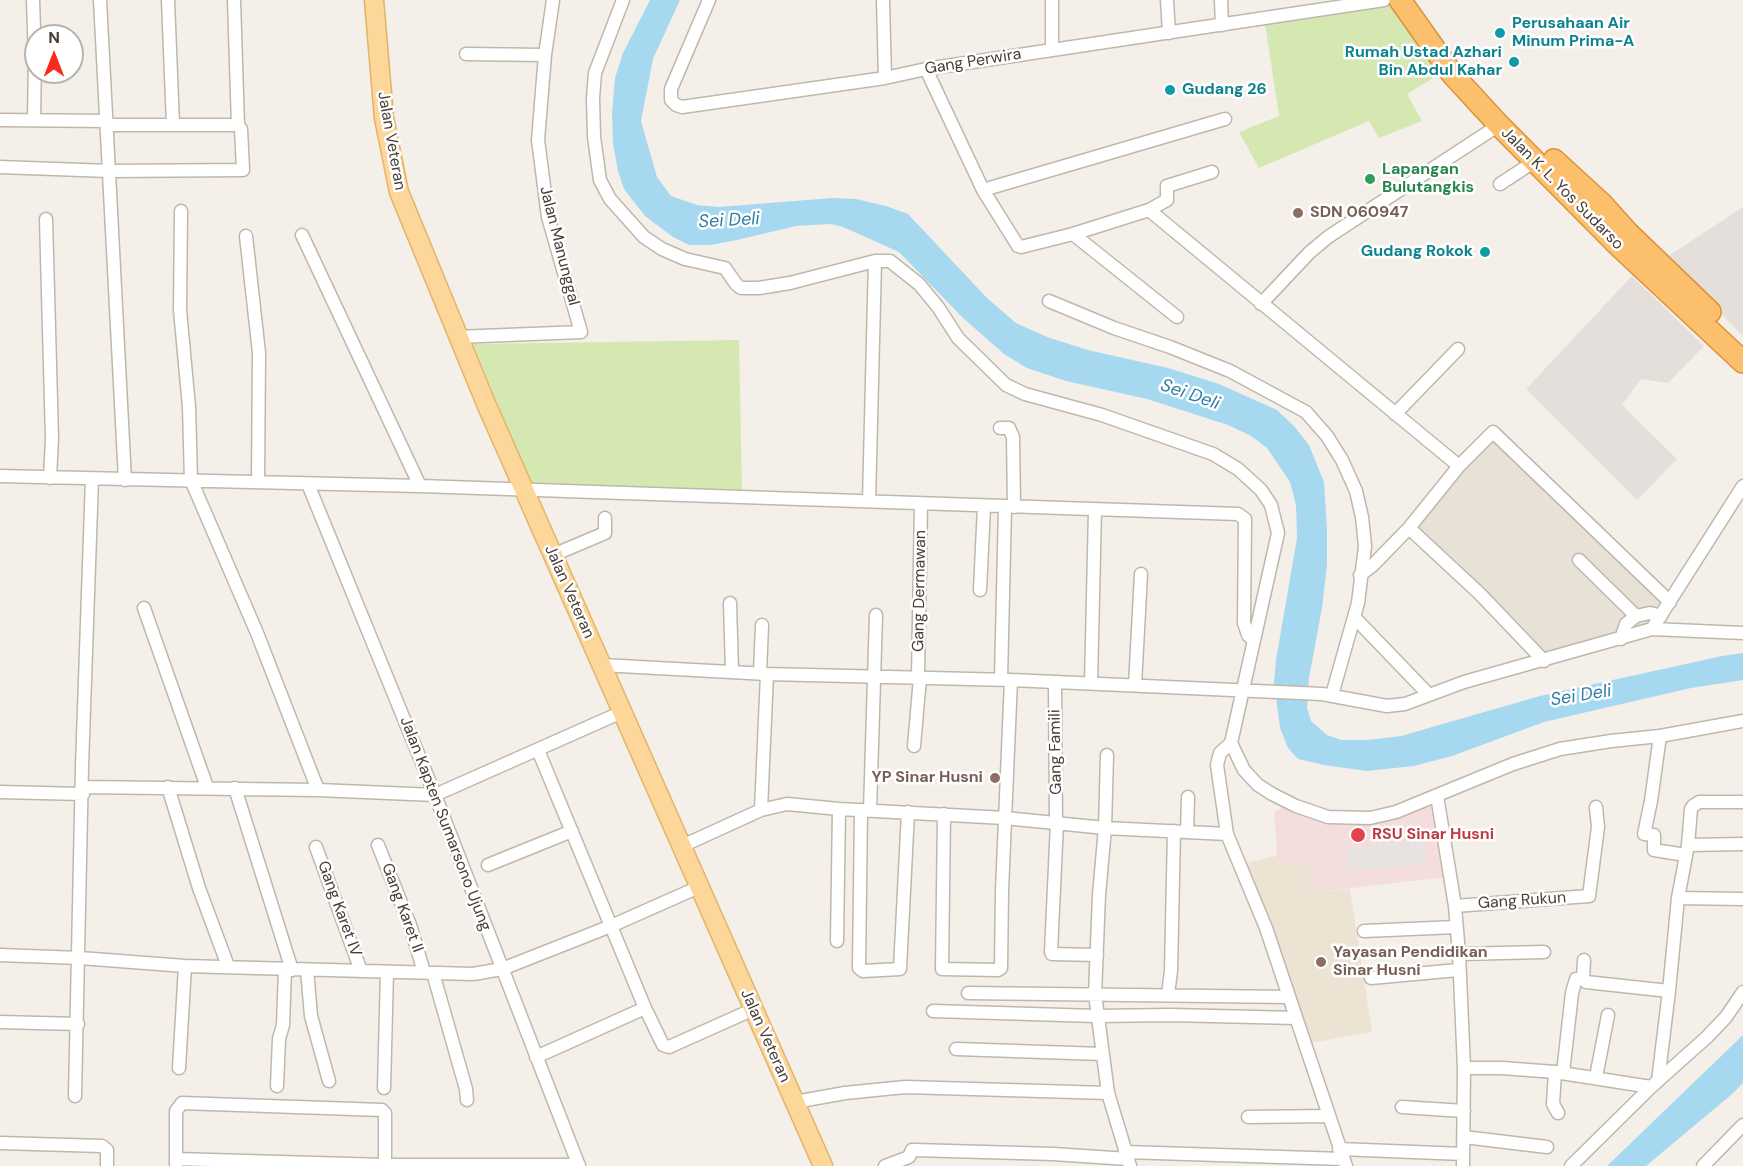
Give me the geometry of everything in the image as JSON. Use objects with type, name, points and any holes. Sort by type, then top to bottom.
[{"type":"highway","name":"Jalan K. L. Yos Sudarso","points":[[1400,0],[1452,75],[1499,125],[1618,245],[1743,362]]},
{"type":"highway","name":"Jalan K. L. Yos Sudarso","points":[[1414,0],[1471,79],[1602,204],[1628,233],[1743,344]]},
{"type":"main road","name":"Jalan Veteran","points":[[374,0],[384,118],[399,192],[457,337],[823,1166]]},
{"type":"street","points":[[33,0],[34,120]]},
{"type":"street","points":[[100,0],[125,480]]},
{"type":"street","points":[[168,0],[174,124]]},
{"type":"street","points":[[0,167],[109,171],[241,171],[244,167],[241,129],[238,125],[234,0]]},
{"type":"street","name":"Jalan Manunggal","points":[[457,337],[581,332],[548,217],[538,140],[545,55],[553,0]]},
{"type":"street","points":[[623,0],[595,73],[594,137],[600,180],[610,199],[644,237],[662,249],[685,259],[725,268],[741,288],[759,288],[790,283],[875,261],[890,261],[919,284],[938,307],[958,338],[1006,385],[1024,394],[1101,416],[1213,454],[1238,469],[1261,490],[1271,505],[1278,533],[1232,743],[1244,770],[1272,795],[1328,817],[1370,818],[1396,812],[1513,764],[1560,749],[1660,736],[1743,721]]},
{"type":"street","name":"Gang Perwira","points":[[709,0],[671,89],[671,100],[682,107],[885,78],[926,69],[1052,49],[1384,0]]},
{"type":"street","points":[[883,0],[885,78]]},
{"type":"street","points":[[1052,0],[1052,49]]},
{"type":"street","points":[[1167,0],[1169,33]]},
{"type":"street","points":[[1221,0],[1222,25]]},
{"type":"street","points":[[466,54],[545,55]]},
{"type":"street","points":[[926,69],[982,190],[1018,246],[1073,234],[1149,210],[1167,200],[1167,186],[1212,172]]},
{"type":"street","points":[[982,190],[1225,119]]},
{"type":"street","points":[[0,120],[238,125]]},
{"type":"street","points":[[1261,304],[1309,253],[1328,237],[1499,125]]},
{"type":"street","points":[[1500,184],[1536,161]]},
{"type":"street","points":[[1149,210],[1459,466]]},
{"type":"street","points":[[181,212],[180,310],[189,407],[191,480],[257,633],[318,790]]},
{"type":"street","points":[[46,219],[52,438],[50,477]]},
{"type":"street","points":[[1073,234],[1177,318]]},
{"type":"street","points":[[302,235],[420,486]]},
{"type":"street","points":[[246,236],[259,353],[258,481]]},
{"type":"street","points":[[869,501],[875,261]]},
{"type":"street","points":[[1049,301],[1230,371],[1306,412],[1316,422],[1342,460],[1356,491],[1365,546],[1358,603],[1327,695]]},
{"type":"street","points":[[1395,414],[1458,349]]},
{"type":"street","points":[[944,814],[941,966],[944,970],[995,971],[1001,968],[1009,507],[1013,437],[1009,428],[1000,428]]},
{"type":"street","points":[[1360,575],[1372,566],[1409,528],[1459,466],[1493,432],[1670,602]]},
{"type":"street","points":[[0,476],[524,489],[1238,514],[1245,522],[1244,623],[1248,635],[1254,641]]},
{"type":"street","points":[[75,1096],[92,479]]},
{"type":"street","name":"Jalan Kapten Sumarsono Ujung","points":[[308,484],[435,795],[579,1166]]},
{"type":"street","points":[[1652,630],[1743,486]]},
{"type":"street","name":"Gang Dermawan","points":[[914,746],[919,678],[921,504]]},
{"type":"street","points":[[980,590],[984,506]]},
{"type":"street","points":[[1091,683],[1095,510]]},
{"type":"street","points":[[553,555],[605,532],[604,518]]},
{"type":"street","points":[[1409,528],[1480,594],[1544,661]]},
{"type":"street","points":[[1579,560],[1636,616]]},
{"type":"street","points":[[1136,685],[1141,574]]},
{"type":"street","points":[[730,603],[732,672]]},
{"type":"street","points":[[144,608],[207,788]]},
{"type":"street","points":[[1621,639],[1626,624],[1636,616],[1650,613],[1661,616]]},
{"type":"street","points":[[876,615],[859,968],[863,971],[900,969],[908,812]]},
{"type":"street","points":[[1354,617],[1429,695]]},
{"type":"street","points":[[761,810],[762,625]]},
{"type":"street","points":[[602,666],[763,674],[1136,685],[1327,695],[1387,706],[1405,704],[1464,682],[1652,630],[1743,633]]},
{"type":"street","name":"Gang Famili","points":[[1055,682],[1057,823],[1051,952],[1052,954],[1097,955]]},
{"type":"street","points":[[0,792],[168,787],[435,795],[622,712]]},
{"type":"street","points":[[1660,736],[1644,834],[1654,836],[1654,850],[1687,850],[1743,844]]},
{"type":"street","points":[[1232,743],[1220,753],[1217,765],[1227,834],[1266,928],[1342,1158]]},
{"type":"street","points":[[538,750],[645,1008],[663,1045],[667,1048],[754,1009]]},
{"type":"street","points":[[1107,755],[1095,994],[1096,1016],[1108,1094],[1128,1159]]},
{"type":"street","points":[[168,787],[199,888],[228,966]]},
{"type":"street","points":[[235,788],[289,970],[283,1025],[279,1039],[277,1086]]},
{"type":"street","points":[[885,1166],[908,1157],[915,1149],[1128,1159],[1463,1160],[1464,1068],[1459,954],[1455,906],[1437,796]]},
{"type":"street","points":[[1187,832],[1188,797]]},
{"type":"street","points":[[1654,1084],[1669,991],[1678,898],[1687,850],[1691,809],[1695,803],[1743,802]]},
{"type":"street","points":[[682,846],[761,810],[787,804],[1005,818],[1105,828],[1227,834]]},
{"type":"street","name":"Gang Rukun","points":[[1455,906],[1589,896],[1599,822],[1596,807]]},
{"type":"street","points":[[837,941],[839,809]]},
{"type":"street","points":[[488,865],[572,831]]},
{"type":"street","points":[[1168,994],[1171,971],[1174,831]]},
{"type":"street","name":"Gang Karet II","points":[[378,845],[429,973],[466,1089],[467,1100]]},
{"type":"street","name":"Gang Karet IV","points":[[316,847],[362,971]]},
{"type":"street","points":[[0,955],[185,966],[472,974],[502,969],[611,926],[699,887]]},
{"type":"street","points":[[1678,898],[1743,899]]},
{"type":"street","points":[[1364,931],[1456,927]]},
{"type":"street","points":[[1459,954],[1544,952]]},
{"type":"street","points":[[1583,979],[1584,960]]},
{"type":"street","points":[[179,1068],[185,966]]},
{"type":"street","points":[[307,970],[313,1025],[329,1081]]},
{"type":"street","points":[[1371,978],[1458,970]]},
{"type":"street","points":[[384,1088],[387,972]]},
{"type":"street","points":[[1558,1113],[1553,1104],[1576,979],[1669,991]]},
{"type":"street","points":[[1571,1166],[1654,1084],[1707,1037],[1726,1017],[1743,992]]},
{"type":"street","points":[[968,993],[1289,997]]},
{"type":"street","points":[[536,1057],[645,1008]]},
{"type":"street","points":[[933,1011],[1096,1016],[1296,1018]]},
{"type":"street","points":[[1596,1077],[1608,1015]]},
{"type":"street","points":[[0,1022],[78,1024]]},
{"type":"street","points":[[956,1049],[1102,1054]]},
{"type":"street","points":[[1464,1068],[1502,1068],[1654,1084]]},
{"type":"street","points":[[795,1102],[845,1093],[905,1087],[1108,1094]]},
{"type":"street","points":[[385,1165],[385,1113],[382,1110],[182,1103],[176,1111],[176,1163],[385,1165],[579,1166]]},
{"type":"street","points":[[1402,1107],[1464,1111]]},
{"type":"street","points":[[1248,1117],[1329,1116]]},
{"type":"street","points":[[1703,1166],[1743,1125]]},
{"type":"street","points":[[1464,1137],[1547,1147]]},
{"type":"street","points":[[0,1143],[102,1146],[107,1149],[107,1166]]},
{"type":"shaded area","points":[[1743,207],[1743,336],[1667,257]]},
{"type":"shaded area","points":[[1632,276],[1704,346],[1668,383],[1641,379],[1622,405],[1677,459],[1637,500],[1526,389]]},
{"type":"shaded area","points":[[1495,433],[1671,601],[1653,630],[1545,660],[1412,528]]},
{"type":"shaded area","name":"RSU Sinar Husni","points":[[1435,799],[1447,877],[1318,892],[1308,887],[1311,866],[1275,862],[1277,849],[1274,813],[1286,804],[1336,820]]},
{"type":"shaded area","points":[[1423,840],[1427,864],[1348,871],[1348,848]]},
{"type":"shaded area","name":"Yayasan Pendidikan Sinar Husni","points":[[1276,856],[1275,862],[1311,866],[1318,892],[1350,889],[1372,1032],[1311,1043],[1243,864]]},
{"type":"green space","points":[[1396,3],[1445,71],[1407,94],[1422,121],[1379,138],[1369,121],[1259,168],[1239,132],[1279,116],[1265,23]]},
{"type":"green space","points":[[739,340],[742,490],[530,483],[473,344]]},
{"type":"water","name":"Sei Deli","points":[[650,0],[680,0],[653,59],[641,121],[657,177],[671,196],[697,205],[719,207],[832,198],[856,199],[908,214],[987,298],[1016,323],[1047,337],[1088,350],[1168,368],[1219,384],[1277,410],[1294,426],[1309,445],[1324,482],[1327,565],[1322,608],[1309,678],[1307,708],[1311,721],[1327,735],[1341,740],[1401,736],[1540,696],[1743,653],[1743,680],[1691,688],[1544,722],[1452,756],[1414,766],[1367,771],[1298,759],[1288,748],[1280,728],[1274,682],[1297,538],[1296,505],[1290,482],[1267,448],[1251,436],[1228,425],[1147,399],[1066,381],[1027,368],[1004,354],[963,318],[899,252],[843,227],[831,224],[796,226],[710,245],[689,245],[673,237],[645,216],[624,189],[613,144],[612,113],[615,78],[623,53]]},
{"type":"water","points":[[1743,1035],[1743,1083],[1731,1095],[1646,1166],[1607,1166]]},
{"type":"place","name":"Perusahaan Air Minum Prima-A","points":[[1500,33]]},
{"type":"place","name":"Rumah Ustad Azhari Bin Abdul Kahar","points":[[1514,62]]},
{"type":"place","name":"Gudang 26","points":[[1170,90]]},
{"type":"place","name":"Lapangan Bulutangkis","points":[[1370,179]]},
{"type":"place","name":"SDN 060947","points":[[1298,213]]},
{"type":"place","name":"Gudang Rokok","points":[[1485,252]]},
{"type":"place","name":"YP Sinar Husni","points":[[995,778]]},
{"type":"place","name":"RSU Sinar Husni","points":[[1358,835]]},
{"type":"place","name":"Yayasan Pendidikan Sinar Husni","points":[[1321,962]]}]
